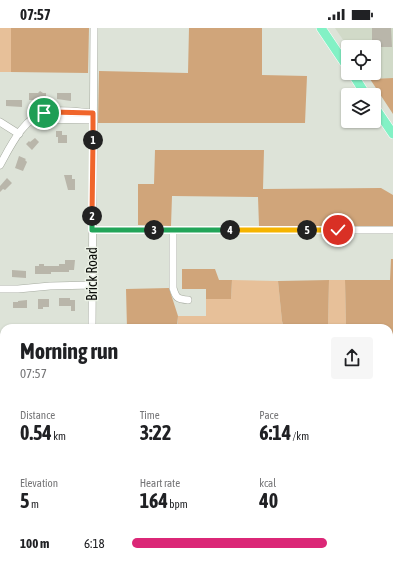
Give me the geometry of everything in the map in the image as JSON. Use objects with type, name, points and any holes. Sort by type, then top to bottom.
[{"type":"main road","points":[[321,28],[341,58]]},
{"type":"main road","points":[[381,116],[393,134]]},
{"type":"street","name":"Brick Road","points":[[92,324],[94,28]]},
{"type":"street","points":[[0,165],[19,134],[28,124],[44,113],[93,113]]},
{"type":"street","points":[[34,119],[93,120]]},
{"type":"street","points":[[0,122],[19,134]]},
{"type":"street","points":[[92,230],[393,230]]},
{"type":"street","points":[[173,230],[173,288],[175,296],[188,300]]},
{"type":"street","points":[[0,289],[92,285]]},
{"type":"shaded area","points":[[0,28],[11,28],[11,72],[0,72]]},
{"type":"shaded area","points":[[11,28],[89,28],[88,73],[11,72]]},
{"type":"shaded area","points":[[189,28],[262,28],[262,75],[307,76],[305,123],[98,123],[99,71],[188,73]]},
{"type":"shaded area","points":[[335,28],[393,28],[393,78],[381,79],[381,40],[343,40]]},
{"type":"shaded area","points":[[393,78],[393,114],[381,96],[381,88],[376,88],[371,80],[381,80],[381,79]]},
{"type":"shaded area","points":[[155,150],[264,150],[263,189],[381,188],[393,195],[393,226],[259,226],[258,197],[172,196],[171,226],[138,225],[138,184],[154,184]]},
{"type":"shaded area","points":[[391,259],[393,259],[393,324],[346,324],[345,280],[390,280]]},
{"type":"shaded area","points":[[182,269],[215,269],[219,280],[232,280],[231,299],[206,299],[206,289],[182,289]]},
{"type":"shaded area","points":[[232,280],[278,281],[283,324],[178,324],[178,316],[206,316],[206,299],[231,299]]},
{"type":"shaded area","points":[[329,280],[345,280],[346,324],[328,324]]},
{"type":"shaded area","points":[[329,280],[328,324],[283,324],[278,281]]},
{"type":"shaded area","points":[[169,288],[178,316],[177,324],[127,324],[126,289]]},
{"type":"building","points":[[372,28],[391,28],[392,47],[381,47],[381,40],[372,40]]},
{"type":"building","points":[[40,91],[46,93],[46,101],[29,100],[29,93],[38,93]]},
{"type":"building","points":[[57,93],[71,93],[71,101],[57,99]]},
{"type":"building","points":[[6,100],[22,100],[22,107],[6,106]]},
{"type":"building","points":[[56,131],[62,131],[62,135],[67,135],[67,143],[58,143]]},
{"type":"building","points":[[35,138],[39,142],[32,150],[26,144]]},
{"type":"building","points":[[19,156],[26,159],[25,160],[27,162],[23,171],[15,168]]},
{"type":"building","points":[[64,175],[72,175],[72,179],[75,179],[75,190],[68,190]]},
{"type":"building","points":[[7,178],[12,183],[5,190],[3,189],[0,192],[0,186]]},
{"type":"building","points":[[65,260],[75,260],[74,270],[69,270],[69,272],[51,272],[51,274],[35,274],[35,266],[39,266],[39,264],[44,264],[44,266],[59,266],[59,264],[65,264]]},
{"type":"building","points":[[12,270],[26,271],[26,278],[12,277]]},
{"type":"building","points":[[59,298],[70,298],[70,300],[75,300],[75,311],[71,311],[71,306],[59,306]]},
{"type":"building","points":[[38,299],[49,299],[49,307],[38,309]]},
{"type":"building","points":[[27,300],[27,308],[13,308],[13,302]]},
{"type":"route","points":[[44,113],[93,113],[92,230],[338,230]]}]
